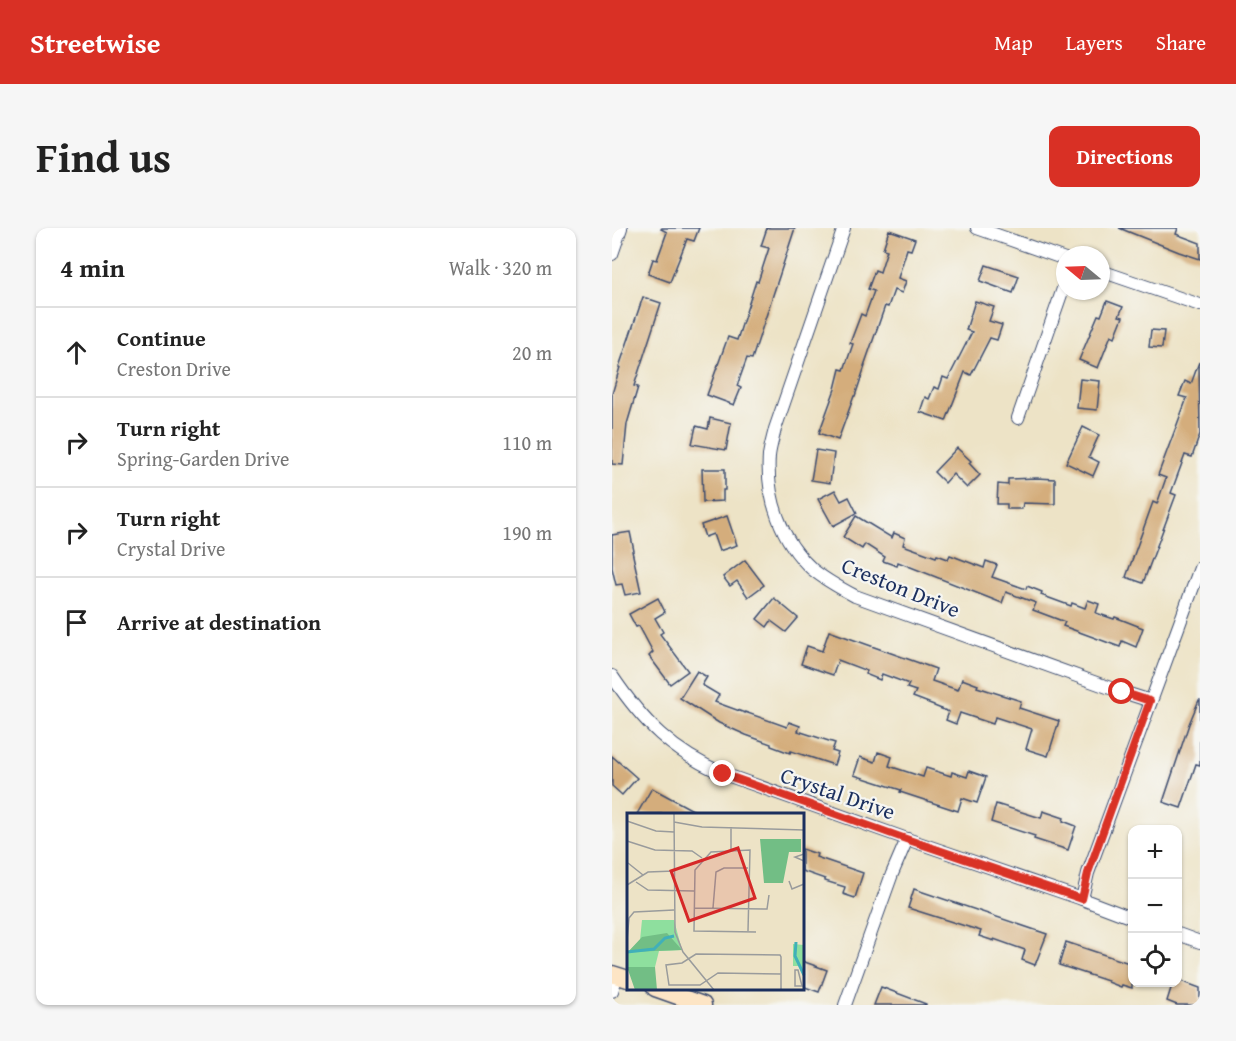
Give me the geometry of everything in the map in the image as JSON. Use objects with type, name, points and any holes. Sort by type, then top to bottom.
[{"type":"street","points":[[612,254],[621,228]]},
{"type":"street","name":"Creston Drive","points":[[844,228],[779,418],[769,457],[771,494],[778,519],[789,540],[813,570],[855,596],[1113,690],[1150,701]]},
{"type":"street","points":[[977,228],[1056,255]]},
{"type":"street","points":[[1110,274],[1200,305]]},
{"type":"street","points":[[1018,418],[1059,300]]},
{"type":"street","points":[[1082,899],[1088,873],[1200,568]]},
{"type":"street","name":"Crystal Drive","points":[[612,676],[632,705],[658,733],[680,751],[703,765],[1128,916]]},
{"type":"street","points":[[845,1005],[906,839]]},
{"type":"street","points":[[1182,935],[1200,942]]},
{"type":"street","points":[[661,990],[703,1005]]},
{"type":"building","points":[[662,228],[699,228],[694,241],[687,239],[670,282],[648,274],[653,259],[657,260],[667,232]]},
{"type":"building","points":[[767,228],[795,228],[752,359],[747,358],[737,386],[741,388],[734,405],[707,395],[728,337],[737,340],[756,281],[758,282],[769,248],[761,246]]},
{"type":"building","points":[[1119,228],[1178,228],[1176,234],[1200,243],[1200,259],[1179,252]]},
{"type":"building","points":[[889,230],[915,239],[911,250],[907,249],[898,278],[906,281],[902,293],[894,290],[888,307],[885,306],[838,440],[819,433],[840,369],[844,370],[853,344],[850,343],[861,314],[865,316],[874,291],[868,289],[875,270],[880,272],[887,250],[883,249]]},
{"type":"building","points":[[986,265],[1019,276],[1013,293],[980,281]]},
{"type":"building","points":[[643,297],[661,303],[634,386],[638,387],[627,424],[623,465],[612,464],[612,394]]},
{"type":"building","points":[[975,301],[994,307],[989,321],[1002,325],[997,340],[990,338],[971,375],[965,372],[946,421],[920,412],[925,397],[929,399],[934,387],[939,389],[943,377],[948,379],[972,332],[966,330]]},
{"type":"building","points":[[1107,301],[1123,307],[1119,316],[1123,317],[1115,337],[1111,335],[1098,368],[1079,360],[1098,315],[1101,316]]},
{"type":"building","points":[[1151,330],[1164,331],[1162,348],[1149,347]]},
{"type":"building","points":[[1199,362],[1200,434],[1192,457],[1185,455],[1171,493],[1176,495],[1143,583],[1126,577],[1153,502],[1157,504],[1166,478],[1158,475],[1187,398],[1179,396],[1185,381],[1191,384]]},
{"type":"building","points":[[1080,379],[1100,381],[1097,410],[1077,408]]},
{"type":"building","points":[[710,418],[731,423],[726,450],[692,444],[696,426],[708,429]]},
{"type":"building","points":[[1083,427],[1099,435],[1089,457],[1099,462],[1093,476],[1066,463]]},
{"type":"building","points":[[957,448],[971,461],[969,463],[980,475],[967,488],[953,474],[945,483],[934,472]]},
{"type":"building","points":[[816,450],[834,453],[830,483],[811,480]]},
{"type":"building","points":[[702,469],[725,469],[723,501],[703,502]]},
{"type":"building","points":[[1008,479],[1055,479],[1055,504],[1023,503],[1022,509],[1007,509],[1007,504],[997,504],[998,484],[1008,485]]},
{"type":"building","points":[[835,490],[841,501],[849,497],[857,513],[833,526],[818,499]]},
{"type":"building","points":[[727,516],[737,545],[719,551],[713,534],[705,537],[701,525]]},
{"type":"building","points":[[856,516],[892,538],[894,533],[905,538],[903,545],[936,557],[937,555],[948,559],[950,555],[984,568],[986,561],[997,565],[992,577],[1026,589],[1027,586],[1042,592],[1041,595],[1071,606],[1072,603],[1085,608],[1088,600],[1099,604],[1096,613],[1114,619],[1115,617],[1143,628],[1136,647],[1122,641],[1120,647],[1063,626],[1065,622],[1033,610],[1036,603],[1006,592],[1002,603],[898,562],[897,566],[883,561],[885,557],[865,544],[862,549],[843,537]]},
{"type":"building","points":[[630,532],[641,592],[625,595],[622,584],[616,585],[612,568],[612,535]]},
{"type":"building","points":[[745,560],[764,585],[748,597],[737,581],[730,586],[723,577]]},
{"type":"building","points":[[658,598],[665,612],[655,618],[663,632],[660,634],[688,671],[670,684],[649,656],[653,652],[639,626],[636,627],[629,614]]},
{"type":"building","points":[[774,598],[798,618],[786,632],[771,621],[767,627],[757,619]]},
{"type":"building","points":[[829,631],[936,669],[932,681],[958,690],[962,679],[978,685],[977,687],[1021,701],[1019,708],[1059,721],[1048,756],[1026,749],[1032,729],[995,717],[993,724],[960,713],[956,724],[946,720],[949,712],[913,697],[916,691],[907,688],[909,684],[882,674],[880,680],[865,674],[867,671],[838,660],[833,675],[801,664],[807,646],[822,651]]},
{"type":"building","points":[[697,671],[707,677],[702,685],[719,695],[715,702],[787,727],[789,722],[800,726],[798,731],[835,743],[832,751],[838,753],[834,765],[771,746],[771,744],[719,723],[680,698]]},
{"type":"building","points":[[1199,700],[1200,765],[1196,764],[1181,808],[1163,802]]},
{"type":"building","points":[[878,752],[892,757],[889,766],[923,777],[926,768],[951,776],[952,772],[967,777],[969,771],[986,777],[977,803],[962,798],[958,811],[854,775],[860,757],[875,762]]},
{"type":"building","points":[[612,756],[637,778],[622,795],[612,786]]},
{"type":"building","points":[[652,788],[698,813],[638,813]]},
{"type":"building","points":[[996,804],[1041,818],[1043,811],[1064,818],[1063,821],[1076,826],[1068,850],[1034,839],[1035,836],[991,822]]},
{"type":"building","points":[[804,850],[817,854],[816,857],[863,873],[855,898],[843,894],[845,887],[825,881],[825,879],[804,872]]},
{"type":"building","points":[[914,889],[1047,934],[1035,965],[1022,960],[1025,950],[979,936],[981,931],[908,908]]},
{"type":"building","points":[[1066,942],[1128,963],[1128,987],[1122,985],[1121,987],[1059,965]]},
{"type":"building","points":[[804,962],[827,970],[819,992],[804,987]]},
{"type":"building","points":[[1182,981],[1200,988],[1200,1005],[1177,1005],[1167,1001],[1171,987],[1182,987]]},
{"type":"building","points":[[881,987],[926,1004],[926,1005],[874,1005]]},
{"type":"route","points":[[723,774],[1082,899],[1088,873],[1150,701],[1122,692]]}]
